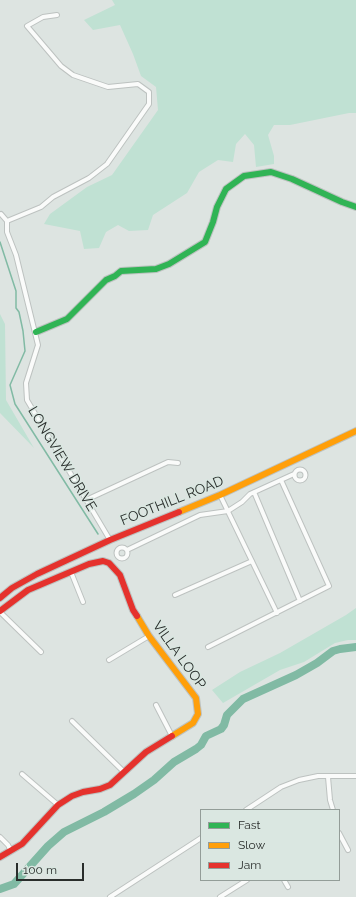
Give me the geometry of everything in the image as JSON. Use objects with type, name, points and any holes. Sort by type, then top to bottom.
[{"type":"street","points":[[1,214],[7,221],[40,207],[53,197],[89,178],[107,164],[149,104],[149,92],[138,84],[108,87],[73,75],[61,66],[27,26],[43,17],[56,15]]},
{"type":"street","points":[[36,332],[67,319],[106,280],[115,276],[121,271],[156,269],[169,264],[205,242],[214,222],[217,207],[226,189],[244,176],[271,172],[292,179],[342,202],[356,206]]},
{"type":"street","name":"LONGVIEW DRIVE","points":[[7,221],[7,232],[16,255],[38,345],[26,383],[27,400],[110,540]]},
{"type":"street","name":"FOOTHILL ROAD","points":[[0,598],[12,588],[110,540],[220,495],[356,432]]},
{"type":"street","points":[[86,500],[168,462],[178,463]]},
{"type":"street","points":[[127,550],[200,515],[228,511],[254,492],[294,474]]},
{"type":"street","points":[[208,647],[330,586],[281,480]]},
{"type":"street","points":[[254,492],[300,601]]},
{"type":"street","points":[[220,495],[277,613]]},
{"type":"street","name":"VILLA LOOP","points":[[0,611],[28,590],[89,564],[103,561],[109,563],[120,575],[133,610],[149,636],[196,698],[198,706],[198,714],[193,722],[146,752],[110,785],[72,796],[58,805],[22,844],[0,857]]},
{"type":"street","points":[[175,595],[252,561]]},
{"type":"street","points":[[71,572],[84,602]]},
{"type":"street","points":[[0,611],[41,652]]},
{"type":"street","points":[[109,660],[149,636]]},
{"type":"street","points":[[156,705],[172,736]]},
{"type":"street","points":[[72,721],[124,772]]},
{"type":"street","points":[[22,774],[58,805]]},
{"type":"street","points":[[248,809],[290,783],[308,778],[356,776]]},
{"type":"street","points":[[328,777],[332,809]]},
{"type":"street","points":[[340,834],[348,850]]},
{"type":"street","points":[[0,837],[8,845],[11,851]]},
{"type":"street","points":[[110,897],[200,839]]},
{"type":"street","points":[[221,897],[245,881]]},
{"type":"street","points":[[285,881],[288,887]]},
{"type":"green space","points":[[112,0],[356,0],[356,113],[349,113],[290,125],[274,125],[268,135],[274,156],[274,164],[256,167],[254,145],[245,134],[236,144],[233,162],[218,160],[199,172],[187,193],[153,215],[148,230],[129,231],[118,225],[106,232],[99,248],[84,249],[80,231],[44,224],[50,214],[87,187],[112,175],[158,110],[156,87],[141,76],[120,25],[93,30],[84,20],[115,5]]},
{"type":"green space","points":[[0,314],[5,324],[6,400],[34,448],[0,413]]},
{"type":"green space","points":[[356,608],[356,640],[335,643],[304,662],[280,670],[223,703],[212,690],[240,672],[280,653]]},
{"type":"waterway","points":[[0,242],[16,291],[16,308],[19,312],[23,331],[25,351],[10,385],[15,404],[98,534]]},
{"type":"waterway","points":[[0,889],[14,884],[48,846],[64,832],[104,812],[134,794],[154,780],[174,762],[196,749],[201,745],[206,736],[221,729],[227,715],[243,699],[296,675],[317,663],[333,651],[356,647]]},
{"type":"traffic: fast","points":[[36,332],[67,319],[106,280],[115,276],[121,271],[156,269],[169,264],[205,242],[217,207],[226,189],[244,176],[271,172],[292,179],[356,207]]},
{"type":"traffic: slow","points":[[179,512],[220,495],[356,431]]},
{"type":"traffic: slow","points":[[137,616],[149,636],[196,698],[198,714],[193,723],[172,736]]},
{"type":"traffic: jam","points":[[0,598],[12,588],[37,574],[110,540],[179,512]]},
{"type":"traffic: jam","points":[[0,611],[28,590],[89,564],[103,561],[109,563],[120,575],[133,610],[137,616]]},
{"type":"traffic: jam","points":[[0,857],[22,844],[58,805],[72,796],[110,785],[146,752],[172,736]]}]
